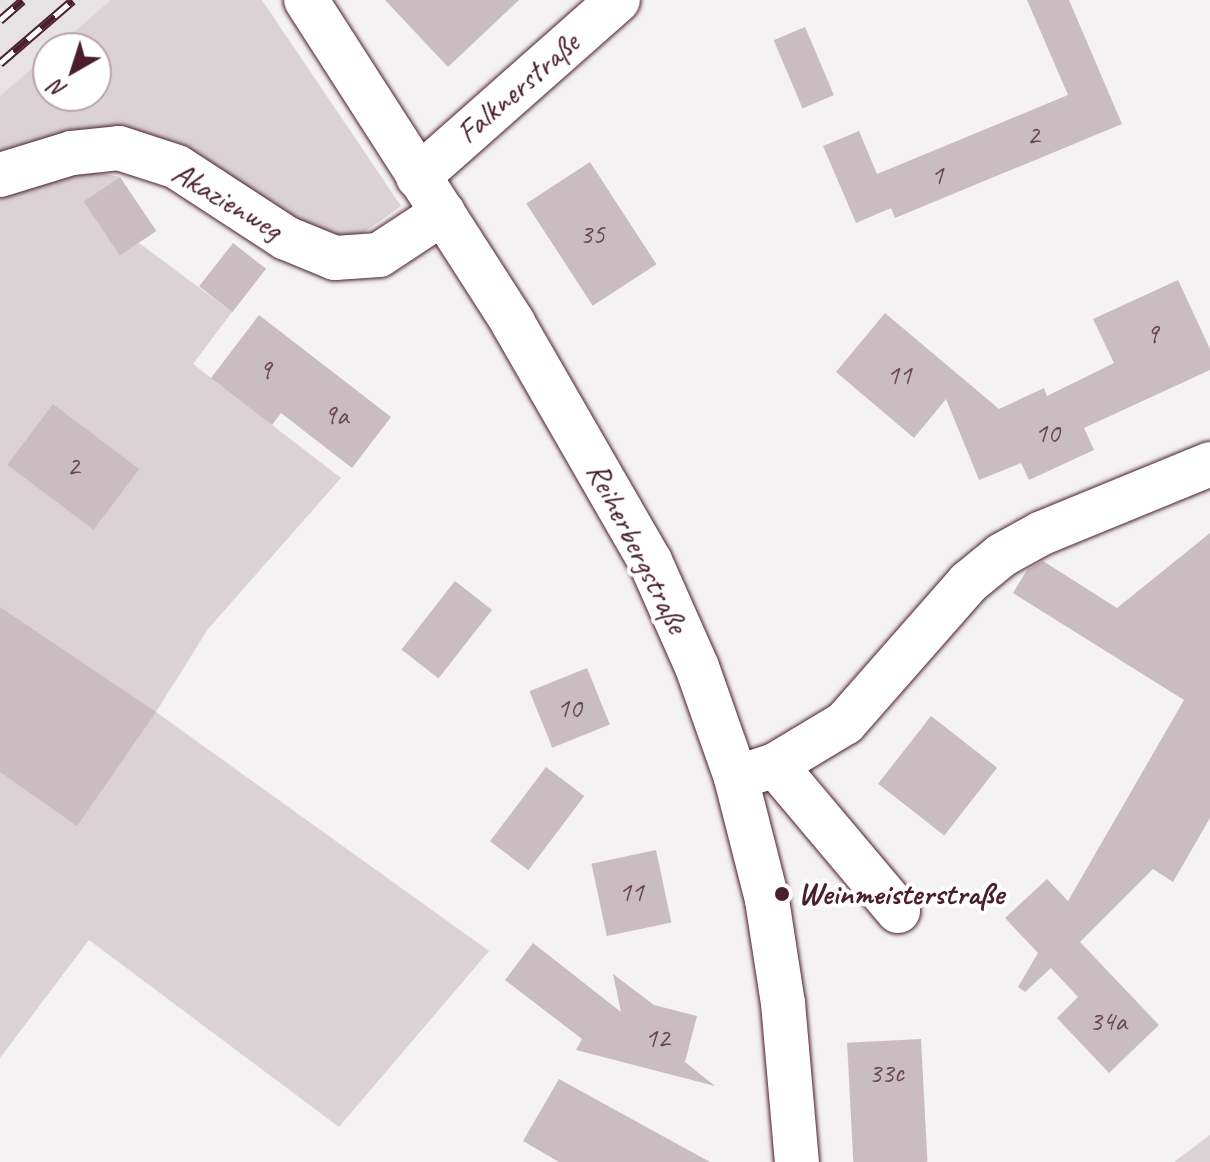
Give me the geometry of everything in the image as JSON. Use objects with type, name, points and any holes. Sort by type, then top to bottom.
[{"type":"street","name":"Reiherbergstraße","points":[[306,0],[513,323],[650,561],[697,667],[756,772],[797,1162]]},
{"type":"street","name":"Falknerstraße","points":[[418,177],[618,0]]},
{"type":"street","name":"Akazienweg","points":[[0,175],[72,153],[119,148],[177,167],[286,238],[335,258],[379,255],[443,213]]},
{"type":"street","points":[[898,911],[756,772],[845,723],[969,582],[1002,555],[1042,533],[1210,464]]},
{"type":"shaded area","points":[[0,0],[111,0],[74,32],[32,32],[32,68],[0,96]]},
{"type":"shaded area","points":[[111,0],[262,0],[401,206],[353,240],[294,223],[182,144],[130,132],[0,160],[0,96],[32,68],[32,112],[112,112],[112,32],[74,32]]},
{"type":"shaded area","points":[[85,170],[120,177],[84,202],[120,255],[139,243],[232,312],[193,364],[341,478],[208,629],[156,712],[489,951],[339,1127],[89,940],[0,1058],[0,199]]},
{"type":"shaded area","points":[[1210,1135],[1210,1162],[1174,1162]]},
{"type":"building","points":[[385,0],[519,0],[448,67]]},
{"type":"building","points":[[1027,0],[1069,0],[1122,124],[895,218],[891,208],[856,223],[823,146],[859,131],[877,174],[1068,95]]},
{"type":"building","points":[[805,27],[834,95],[803,108],[774,40]]},
{"type":"building","points":[[590,162],[656,264],[593,306],[526,203]]},
{"type":"building","points":[[120,177],[156,231],[120,255],[84,202]]},
{"type":"building","points":[[233,243],[266,269],[232,312],[199,286]]},
{"type":"building","points":[[1178,280],[1210,349],[1210,370],[1084,428],[1094,450],[1029,480],[1021,463],[979,480],[946,399],[914,438],[836,372],[885,313],[999,409],[1044,388],[1047,396],[1114,363],[1093,319]]},
{"type":"building","points":[[259,315],[391,417],[352,468],[281,413],[272,425],[211,378]]},
{"type":"building","points":[[53,404],[139,469],[94,530],[7,465]]},
{"type":"building","points":[[1210,533],[1210,818],[1173,882],[1153,869],[1080,942],[1159,1025],[1109,1073],[1057,1018],[1078,997],[1051,968],[1025,992],[1018,987],[1038,953],[1005,918],[1047,879],[1068,901],[1184,700],[1013,593],[1027,570],[1043,561],[1117,608]]},
{"type":"building","points":[[455,581],[492,610],[438,678],[401,650]]},
{"type":"building","points":[[0,607],[156,712],[77,826],[0,772]]},
{"type":"building","points":[[587,668],[610,725],[552,748],[530,691]]},
{"type":"building","points":[[931,716],[997,768],[944,835],[878,784]]},
{"type":"building","points":[[546,767],[584,796],[528,870],[490,841]]},
{"type":"building","points":[[656,850],[671,922],[607,936],[591,864]]},
{"type":"building","points":[[533,943],[621,1012],[613,974],[654,1005],[697,1016],[685,1062],[715,1086],[576,1050],[582,1039],[505,980]]},
{"type":"building","points":[[921,1039],[927,1162],[853,1162],[847,1043]]},
{"type":"building","points":[[559,1079],[710,1162],[559,1162],[523,1141]]},
{"type":"railway","points":[[0,20],[23,0]]},
{"type":"railway","points":[[0,63],[73,0]]},
{"type":"place","name":"Weinmeisterstraße","points":[[782,894]]}]
